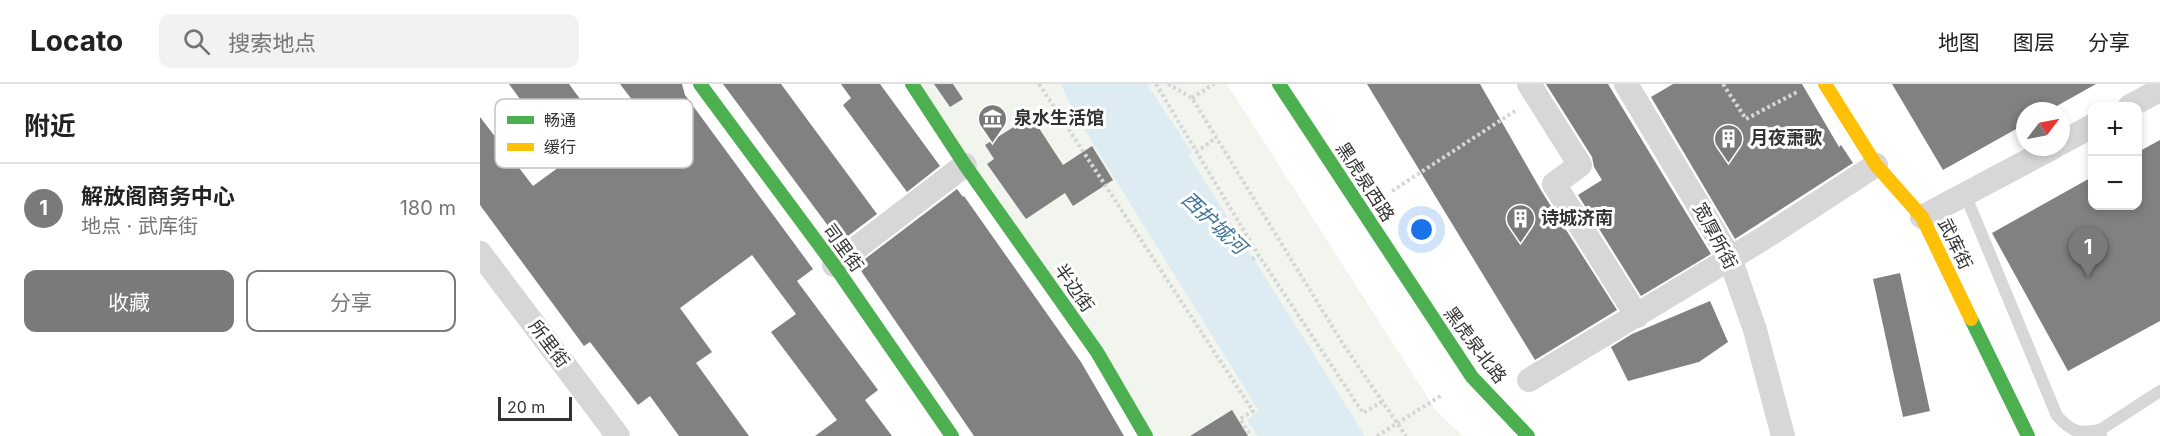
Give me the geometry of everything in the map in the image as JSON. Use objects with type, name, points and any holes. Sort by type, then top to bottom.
[{"type":"street","name":"司里街","points":[[700,84],[834,265],[952,436]]},
{"type":"street","name":"半边街","points":[[912,84],[965,165],[1097,352],[1146,436]]},
{"type":"street","name":"黑虎泉西路","points":[[1279,84],[1420,300]]},
{"type":"street","name":"宽厚所街","points":[[1626,84],[1730,258],[1755,330],[1783,436]]},
{"type":"street","name":"武库街","points":[[1825,84],[1876,165],[1922,217],[2028,436]]},
{"type":"street","points":[[2138,102],[2160,90]]},
{"type":"street","points":[[1533,91],[1580,165],[1554,184],[1636,316]]},
{"type":"street","points":[[2070,138],[2088,128]]},
{"type":"street","points":[[1922,217],[2037,156]]},
{"type":"street","points":[[834,265],[965,165]]},
{"type":"street","points":[[1529,380],[1764,238],[1876,165]]},
{"type":"street","name":"所里街","points":[[480,253],[608,432]]},
{"type":"street","name":"黑虎泉北路","points":[[1420,300],[1472,377],[1528,436]]},
{"type":"lane","points":[[1965,194],[2057,416],[2068,428],[2084,433],[2101,433],[2160,391]]},
{"type":"path","points":[[1039,84],[1253,411],[1240,419],[1251,436]]},
{"type":"path","points":[[1156,84],[1259,256],[1363,413],[1383,401]]},
{"type":"path","points":[[1160,90],[1168,84],[1192,98],[1343,344],[1406,436]]},
{"type":"path","points":[[1192,98],[1214,84]]},
{"type":"path","points":[[1724,84],[1746,119],[1802,89]]},
{"type":"path","points":[[1392,191],[1533,91]]},
{"type":"path","points":[[1196,152],[1216,138]]},
{"type":"path","points":[[1252,259],[1259,256]]},
{"type":"path","points":[[1377,436],[1442,395]]},
{"type":"shaded area","points":[[917,84],[1227,84],[1437,412],[1463,436],[1154,436]]},
{"type":"water","name":"西护城河","points":[[1061,84],[1147,84],[1192,152],[1189,156],[1365,436],[1258,436],[1247,420],[1259,411],[1074,113]]},
{"type":"building","points":[[509,84],[569,84],[580,99],[520,99]]},
{"type":"building","points":[[620,84],[682,84],[688,99],[631,99]]},
{"type":"building","points":[[723,84],[781,84],[877,214],[840,242]]},
{"type":"building","points":[[841,84],[880,84],[940,166],[907,192],[843,105],[851,98]]},
{"type":"building","points":[[934,84],[953,84],[963,99],[950,107]]},
{"type":"building","name":"诗城济南","points":[[1367,84],[1480,84],[1542,192],[1617,310],[1535,360]]},
{"type":"building","points":[[1546,84],[1608,84],[1711,254],[1641,296],[1578,195],[1602,180],[1594,167],[1592,157]]},
{"type":"building","points":[[1673,84],[1802,84],[1839,147],[1841,145],[1853,163],[1735,239],[1651,97]]},
{"type":"building","points":[[1892,84],[2096,84],[2064,102],[2016,102],[2016,129],[1943,170]]},
{"type":"building","points":[[693,106],[813,269],[797,281],[878,390],[865,400],[892,436],[815,436],[837,420],[771,332],[796,314],[752,255],[680,308],[712,352],[696,363],[749,436],[679,436],[650,396],[638,405],[590,342],[584,346],[480,205],[480,117],[495,137],[495,168],[519,168],[533,186],[558,168],[693,168]]},
{"type":"building","points":[[1031,116],[1063,165],[1092,146],[1113,180],[1073,206],[1065,193],[1026,219],[987,164],[994,159],[985,145]]},
{"type":"building","points":[[2160,140],[2160,321],[2068,371],[1992,233],[2088,179],[2088,210],[2142,210],[2142,150]]},
{"type":"building","points":[[957,189],[1081,362],[1124,436],[974,436],[857,265]]},
{"type":"building","points":[[1900,273],[1930,411],[1903,417],[1873,279]]},
{"type":"building","points":[[1710,301],[1728,342],[1699,362],[1628,381],[1611,347],[1632,334]]},
{"type":"building","points":[[1232,410],[1248,436],[1190,436]]},
{"type":"traffic: fast","points":[[700,84],[834,265],[952,436]]},
{"type":"traffic: fast","points":[[912,84],[965,165],[1097,352],[1146,436]]},
{"type":"traffic: fast","points":[[1279,84],[1472,377],[1528,436]]},
{"type":"traffic: fast","points":[[1971,319],[2028,436]]},
{"type":"traffic: slow","points":[[1825,84],[1876,165],[1922,217],[1971,319]]},
{"type":"place","name":"泉水生活馆","points":[[993,144]]},
{"type":"place","name":"月夜萧歌","points":[[1729,164]]},
{"type":"place","name":"诗城济南","points":[[1520,244]]},
{"type":"place","name":"解放阁商务中心","points":[[2088,277]]}]
